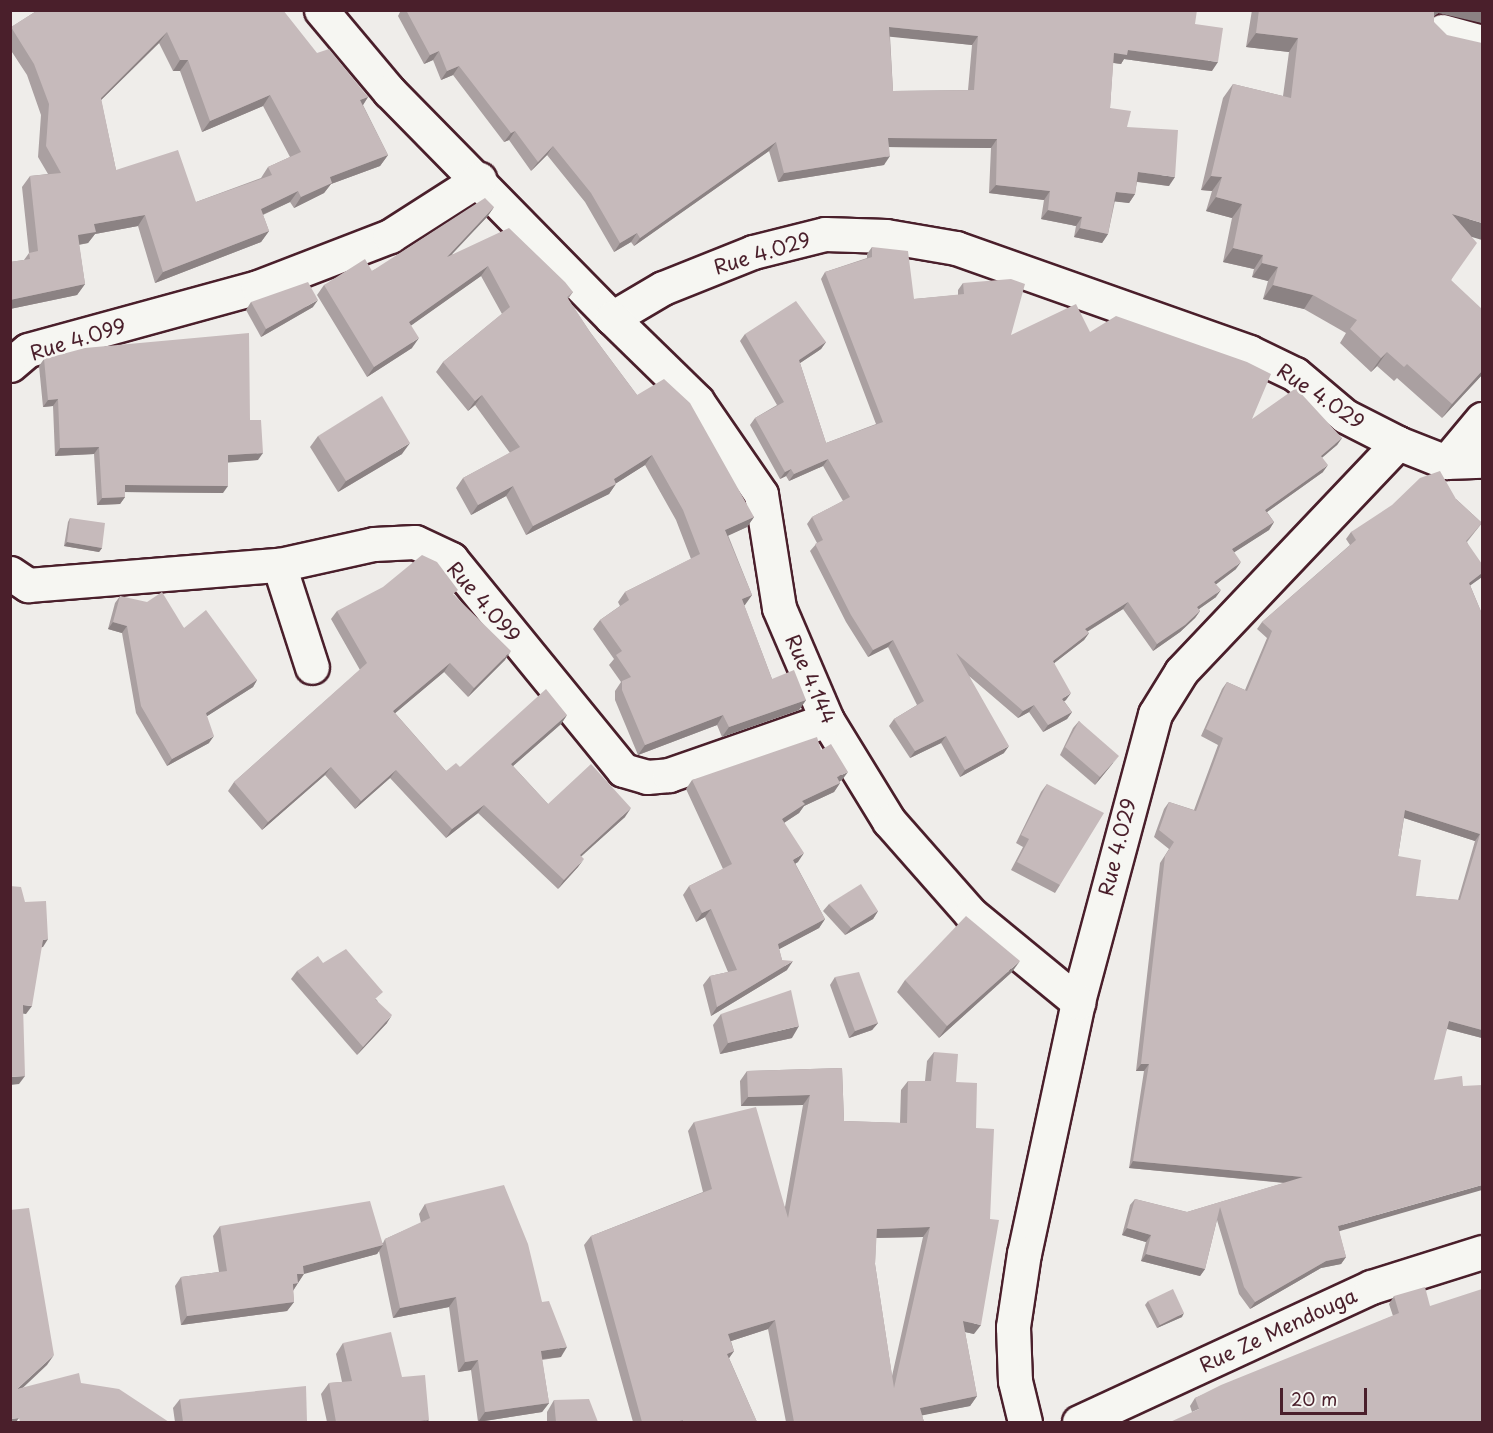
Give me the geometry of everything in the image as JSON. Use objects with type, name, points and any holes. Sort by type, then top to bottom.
[{"type":"street","points":[[321,10],[389,91],[478,179],[612,318]]},
{"type":"street","points":[[1442,31],[1482,42]]},
{"type":"street","name":"Rue 4.099","points":[[10,366],[28,350],[258,287],[390,236],[478,179]]},
{"type":"street","name":"Rue 4.029","points":[[612,318],[663,288],[753,252],[825,234],[886,236],[956,248],[1249,352],[1295,374],[1345,416],[1398,443],[1180,672],[1155,714],[1078,1002],[1013,1327],[1015,1381],[1025,1422]]},
{"type":"street","name":"Rue 4.144","points":[[612,318],[697,401],[761,494],[779,608],[827,720],[889,821],[956,897],[1078,1002]]},
{"type":"street","points":[[1446,462],[1482,419]]},
{"type":"street","points":[[1398,443],[1446,462],[1482,461]]},
{"type":"street","name":"Rue 4.099","points":[[10,573],[28,585],[279,565],[374,544],[415,542],[451,559],[623,770],[647,777],[669,775],[827,720]]},
{"type":"street","points":[[279,565],[312,667]]},
{"type":"street","name":"Rue Ze Mendouga","points":[[1078,1422],[1371,1287],[1482,1252]]},
{"type":"building","points":[[38,10],[283,10],[317,53],[329,49],[368,97],[360,100],[388,155],[330,177],[332,183],[301,197],[298,191],[261,209],[269,231],[163,272],[145,215],[94,224],[96,232],[78,235],[85,284],[10,300],[10,262],[30,259],[29,253],[38,251],[30,176],[61,173],[46,146],[49,104],[34,64],[11,27]],"holes":[[[167,32],[180,60],[188,60],[210,121],[270,95],[301,152],[268,167],[272,175],[196,202],[178,150],[116,170],[101,98]]]},
{"type":"building","points":[[406,10],[1197,10],[1195,24],[1223,28],[1218,62],[1128,50],[1127,55],[1114,53],[1110,108],[1131,111],[1127,127],[1178,130],[1175,177],[1138,172],[1135,194],[1116,192],[1108,234],[1080,228],[1082,217],[1048,210],[1050,191],[996,185],[997,139],[888,138],[890,156],[784,173],[776,142],[640,238],[637,233],[620,243],[591,193],[553,146],[538,162],[515,131],[511,133],[459,66],[447,71],[439,51],[430,55]],"holes":[[[889,27],[978,36],[974,90],[893,91]]]},
{"type":"building","points":[[1259,10],[1435,10],[1434,22],[1447,35],[1482,43],[1482,223],[1452,214],[1477,243],[1451,280],[1482,309],[1482,371],[1452,404],[1407,364],[1404,367],[1387,352],[1381,358],[1350,329],[1357,320],[1313,295],[1273,285],[1278,267],[1262,263],[1263,255],[1233,248],[1242,204],[1216,197],[1222,177],[1211,176],[1233,84],[1291,98],[1298,38],[1256,33]]},
{"type":"building","points":[[485,198],[494,207],[447,257],[509,228],[573,292],[567,297],[637,395],[664,379],[690,403],[754,517],[725,530],[752,595],[742,599],[772,679],[794,670],[806,700],[729,727],[723,715],[645,745],[622,690],[622,681],[631,677],[616,655],[622,651],[600,620],[629,600],[625,592],[700,554],[683,510],[652,455],[614,479],[616,484],[533,526],[513,486],[478,505],[463,478],[520,447],[482,395],[475,401],[443,362],[510,307],[488,266],[409,322],[419,338],[374,367],[324,285],[365,259],[372,271]]},
{"type":"building","points":[[872,247],[908,251],[914,299],[964,294],[963,283],[1011,279],[1025,284],[1011,335],[1076,304],[1090,332],[1116,316],[1247,362],[1271,374],[1252,419],[1296,388],[1342,438],[1321,456],[1328,465],[1265,510],[1274,522],[1232,549],[1241,562],[1214,582],[1221,590],[1197,607],[1200,611],[1185,625],[1157,644],[1128,602],[1085,629],[1089,633],[1053,661],[1071,693],[1062,699],[1072,712],[1048,725],[1034,705],[1023,711],[956,653],[1009,746],[965,770],[946,736],[915,751],[894,719],[924,701],[893,640],[873,650],[851,615],[815,544],[823,540],[812,517],[850,497],[828,459],[794,474],[791,469],[785,472],[755,418],[784,402],[745,334],[796,301],[826,342],[799,360],[826,443],[883,422],[825,272],[872,257]]},
{"type":"building","points":[[308,282],[318,300],[266,329],[251,302]]},
{"type":"building","points":[[249,333],[250,420],[261,420],[263,453],[228,455],[228,486],[125,485],[125,497],[102,498],[99,447],[60,448],[58,399],[48,400],[44,359],[85,348]]},
{"type":"building","points":[[382,396],[410,443],[346,481],[318,436]]},
{"type":"building","points":[[1440,471],[1456,499],[1482,523],[1466,541],[1482,564],[1482,573],[1469,583],[1482,614],[1482,1030],[1449,1021],[1434,1080],[1462,1076],[1463,1086],[1482,1085],[1482,1185],[1338,1226],[1346,1257],[1326,1261],[1255,1302],[1244,1287],[1220,1207],[1205,1269],[1146,1254],[1151,1235],[1127,1228],[1135,1199],[1187,1212],[1303,1177],[1133,1161],[1149,1064],[1141,1064],[1165,856],[1174,842],[1159,830],[1169,802],[1196,811],[1223,738],[1206,729],[1227,682],[1247,691],[1272,631],[1262,622],[1356,540],[1351,532],[1392,505],[1420,478]],"holes":[[[1405,810],[1480,834],[1460,900],[1416,896],[1421,860],[1398,856]]]},
{"type":"building","points":[[70,518],[105,523],[102,548],[67,542]]},
{"type":"building","points":[[422,555],[437,562],[458,590],[453,594],[511,651],[474,688],[450,663],[393,711],[446,771],[456,763],[460,767],[546,689],[567,715],[511,764],[548,804],[591,764],[631,808],[580,855],[584,859],[564,880],[484,805],[452,829],[396,770],[361,801],[331,767],[268,822],[234,782],[367,663],[337,611],[383,587]]},
{"type":"building","points":[[162,592],[184,628],[206,610],[257,680],[206,713],[214,736],[172,759],[141,706],[127,626],[113,622],[120,596],[147,602]]},
{"type":"building","points":[[1079,721],[1119,756],[1100,777],[1065,747]]},
{"type":"building","points":[[817,737],[821,750],[831,744],[848,772],[837,777],[840,783],[802,801],[805,804],[782,819],[804,853],[793,860],[825,919],[778,944],[782,960],[793,961],[717,1007],[710,976],[737,970],[711,909],[702,913],[689,886],[732,864],[692,780]]},
{"type":"building","points":[[1047,784],[1104,813],[1060,885],[1017,862],[1029,839],[1021,835]]},
{"type":"building","points":[[861,884],[878,911],[851,928],[829,904]]},
{"type":"building","points":[[10,886],[21,887],[25,902],[46,901],[48,939],[43,940],[32,1006],[23,1005],[25,1076],[10,1077]]},
{"type":"building","points":[[966,916],[1020,961],[947,1026],[905,980]]},
{"type":"building","points":[[346,949],[383,992],[375,999],[392,1015],[363,1047],[297,971],[318,956],[323,963]]},
{"type":"building","points":[[859,972],[878,1023],[855,1031],[835,977]]},
{"type":"building","points":[[791,990],[799,1026],[728,1043],[721,1014]]},
{"type":"building","points":[[934,1052],[958,1054],[956,1082],[977,1083],[976,1128],[994,1129],[990,1219],[999,1220],[981,1325],[963,1321],[977,1396],[920,1408],[924,1422],[794,1422],[775,1320],[728,1334],[734,1351],[727,1354],[757,1422],[683,1422],[683,1420],[642,1422],[591,1236],[712,1189],[694,1122],[756,1107],[788,1218],[810,1095],[748,1097],[747,1071],[842,1068],[844,1121],[907,1123],[908,1081],[931,1081]],"holes":[[[930,1227],[894,1388],[875,1264],[877,1229]]]},
{"type":"building","points":[[504,1185],[528,1244],[542,1302],[549,1301],[567,1347],[541,1351],[549,1403],[485,1412],[478,1360],[465,1362],[456,1297],[400,1308],[385,1239],[430,1218],[425,1204]]},
{"type":"building","points":[[370,1201],[383,1245],[303,1266],[304,1274],[297,1274],[298,1283],[293,1284],[294,1302],[187,1316],[181,1277],[227,1271],[220,1226]]},
{"type":"building","points":[[29,1208],[54,1355],[17,1389],[79,1373],[81,1383],[119,1389],[169,1422],[20,1422],[19,1418],[10,1419],[10,1210]]},
{"type":"building","points":[[1425,1287],[1430,1306],[1482,1289],[1482,1422],[1170,1422],[1199,1409],[1195,1398],[1221,1385],[1399,1313],[1394,1296]]},
{"type":"building","points":[[1173,1289],[1184,1313],[1160,1325],[1148,1301]]},
{"type":"building","points":[[391,1332],[402,1377],[425,1375],[429,1420],[336,1422],[329,1383],[352,1381],[343,1343]]},
{"type":"building","points":[[306,1386],[307,1422],[183,1422],[180,1399]]},
{"type":"building","points":[[589,1399],[598,1422],[556,1422],[554,1400]]}]
